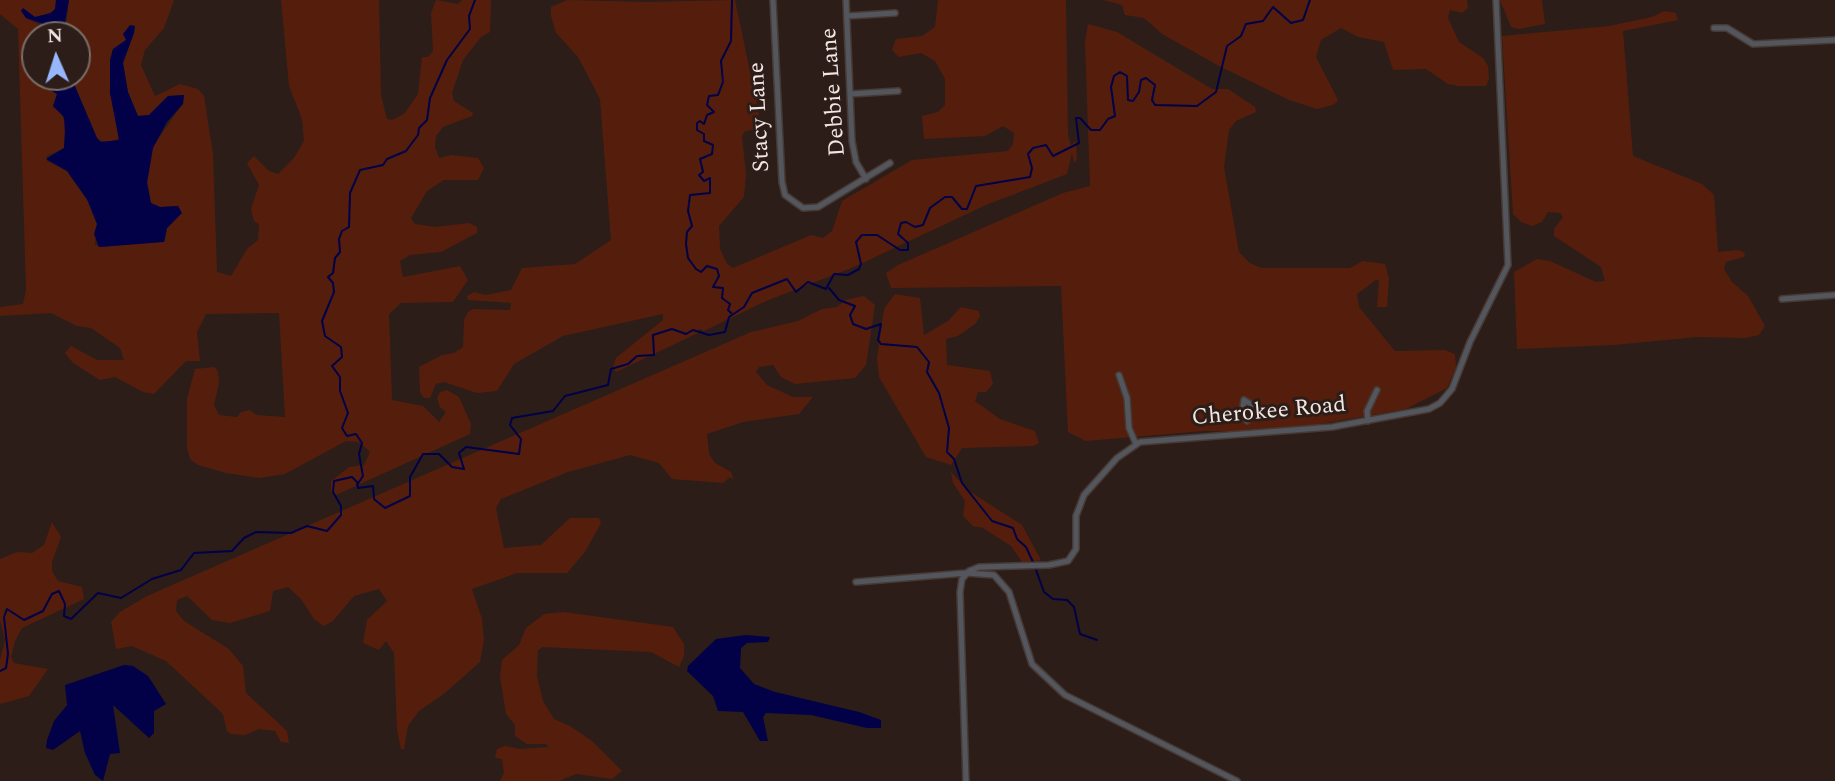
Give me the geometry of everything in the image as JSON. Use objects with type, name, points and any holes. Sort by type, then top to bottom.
[{"type":"street","name":"Stacy Lane","points":[[773,0],[782,182],[785,195],[803,208],[814,208],[890,163]]},
{"type":"street","name":"Debbie Lane","points":[[846,0],[853,148],[866,179]]},
{"type":"street","name":"Cherokee Road","points":[[966,573],[979,567],[1049,565],[1068,561],[1076,549],[1076,516],[1084,495],[1109,466],[1136,444],[1155,439],[1316,430],[1420,412],[1445,399],[1506,271],[1508,258],[1504,124],[1496,0]]},
{"type":"street","points":[[847,16],[895,13]]},
{"type":"street","points":[[1714,28],[1727,28],[1753,44],[1835,40]]},
{"type":"street","points":[[850,94],[898,92]]},
{"type":"street","points":[[1782,299],[1835,295]]},
{"type":"street","points":[[1119,375],[1127,398],[1129,428],[1136,444]]},
{"type":"street","points":[[1368,421],[1367,411],[1377,390]]},
{"type":"street","points":[[1247,421],[1250,434]]},
{"type":"street","points":[[966,573],[960,592],[967,781]]},
{"type":"street","points":[[856,582],[966,573],[994,575],[1009,592],[1032,664],[1065,695],[1237,781]]},
{"type":"shaded area","points":[[0,0],[56,0],[55,9],[50,13],[35,17],[21,10],[26,18],[32,21],[21,21],[21,91],[53,91],[57,94],[53,107],[61,113],[65,123],[64,148],[47,156],[47,161],[67,171],[86,198],[97,224],[95,245],[102,247],[165,241],[167,228],[181,213],[178,206],[160,207],[151,203],[147,179],[152,148],[183,103],[184,95],[168,96],[149,115],[138,116],[128,92],[123,64],[135,26],[126,30],[126,40],[113,49],[110,60],[110,93],[120,138],[109,142],[98,140],[77,91],[91,91],[91,21],[66,21],[69,0],[174,0],[164,28],[145,50],[141,65],[155,96],[180,84],[198,89],[204,96],[213,154],[217,272],[231,276],[247,249],[258,240],[259,224],[254,221],[251,209],[259,185],[247,163],[254,156],[269,171],[278,174],[294,158],[304,141],[302,119],[289,86],[281,0],[379,0],[381,95],[387,119],[392,120],[404,114],[418,94],[422,57],[428,57],[433,51],[431,13],[436,0],[458,4],[462,0],[491,0],[490,32],[481,37],[463,60],[452,93],[454,101],[473,113],[472,116],[443,127],[436,136],[435,147],[439,158],[451,155],[478,158],[484,168],[478,180],[444,180],[427,191],[411,218],[415,224],[435,227],[469,223],[477,227],[477,233],[441,252],[410,255],[400,261],[403,277],[460,266],[468,280],[453,302],[401,303],[389,314],[392,400],[423,406],[439,422],[446,412],[440,407],[437,398],[440,392],[447,390],[459,397],[471,424],[470,434],[336,495],[331,492],[331,481],[349,467],[364,465],[370,452],[359,442],[346,441],[285,474],[259,478],[226,473],[198,465],[190,459],[187,447],[187,399],[195,369],[214,367],[218,371],[219,383],[214,405],[219,415],[237,417],[241,412],[250,410],[256,415],[285,417],[279,313],[206,314],[197,332],[200,361],[186,361],[154,394],[143,392],[115,377],[100,380],[73,363],[65,353],[71,346],[97,360],[124,360],[120,348],[91,328],[77,326],[51,313],[0,316],[0,307],[23,304],[26,290],[18,29],[0,14]]},
{"type":"shaded area","points":[[56,0],[69,0],[65,21],[35,21],[26,18],[21,11],[23,8],[35,17],[51,13],[55,9]]},
{"type":"shaded area","points":[[567,0],[735,0],[759,114],[754,129],[744,132],[742,137],[746,174],[744,197],[719,226],[720,249],[727,264],[733,268],[811,235],[823,238],[832,231],[842,201],[912,160],[1008,151],[1013,144],[1014,133],[1003,126],[985,136],[924,139],[922,116],[938,112],[945,105],[945,79],[935,61],[921,53],[899,57],[892,50],[896,39],[922,36],[935,27],[938,0],[1066,0],[1068,136],[1071,145],[1076,141],[1077,159],[1074,163],[1072,153],[1067,174],[986,205],[854,267],[766,301],[704,331],[699,329],[698,333],[616,372],[613,367],[616,358],[663,320],[663,314],[563,336],[514,364],[497,391],[477,393],[444,382],[436,384],[430,398],[424,398],[420,392],[419,367],[463,347],[464,320],[468,312],[473,309],[510,310],[511,303],[468,300],[467,296],[474,292],[486,295],[511,290],[522,268],[575,264],[611,240],[600,99],[578,57],[556,33],[551,16],[551,7]]},
{"type":"shaded area","points":[[1103,0],[1467,0],[1468,8],[1462,13],[1450,10],[1448,18],[1459,42],[1483,58],[1488,66],[1489,79],[1486,86],[1459,86],[1448,84],[1426,69],[1393,70],[1384,42],[1358,37],[1341,28],[1321,40],[1316,57],[1338,100],[1333,105],[1317,109],[1289,100],[1221,67],[1162,34],[1144,18],[1125,15],[1122,5]]},
{"type":"shaded area","points":[[1500,0],[1542,0],[1545,24],[1519,29],[1511,27]]},
{"type":"shaded area","points":[[1664,11],[1676,13],[1678,20],[1623,31],[1633,156],[1702,184],[1714,195],[1718,252],[1739,250],[1745,253],[1744,257],[1726,262],[1724,269],[1732,282],[1748,296],[1765,326],[1759,335],[1746,338],[1697,337],[1614,345],[1517,349],[1514,272],[1537,259],[1550,261],[1596,282],[1605,281],[1601,267],[1554,236],[1554,229],[1563,217],[1560,213],[1548,212],[1542,222],[1532,226],[1521,222],[1513,214],[1502,36],[1609,26],[1652,17]]},
{"type":"shaded area","points":[[1088,24],[1117,32],[1212,89],[1228,89],[1255,107],[1256,112],[1236,121],[1229,130],[1224,167],[1239,252],[1250,263],[1261,268],[1350,268],[1363,261],[1385,264],[1389,278],[1387,307],[1377,307],[1379,280],[1376,280],[1357,294],[1359,307],[1395,351],[1445,350],[1455,354],[1456,367],[1447,388],[1406,409],[1274,432],[1204,431],[1086,441],[1068,432],[1061,286],[891,288],[886,273],[898,265],[1063,193],[1090,186],[1085,42]]},
{"type":"shaded area","points":[[130,25],[135,26],[123,63],[128,92],[138,116],[149,115],[168,96],[184,95],[183,104],[167,122],[153,148],[147,183],[151,203],[160,207],[178,206],[182,213],[167,228],[164,242],[99,247],[94,234],[97,224],[88,201],[67,171],[46,159],[64,148],[64,117],[53,106],[57,94],[52,91],[77,91],[97,138],[101,142],[119,140],[110,93],[110,60],[113,49],[126,40],[123,34]]},
{"type":"shaded area","points":[[895,294],[920,298],[924,335],[948,321],[961,307],[979,311],[980,317],[975,324],[958,336],[946,339],[947,365],[990,371],[993,384],[986,392],[978,392],[975,401],[1000,419],[1035,431],[1039,443],[1033,446],[962,448],[951,465],[926,457],[879,377],[877,358],[884,309]]},
{"type":"shaded area","points":[[864,296],[875,305],[866,365],[855,378],[795,384],[781,377],[773,365],[759,367],[756,372],[767,385],[793,397],[813,397],[799,414],[743,422],[707,434],[709,454],[715,463],[731,472],[734,480],[730,477],[723,483],[672,479],[659,463],[630,455],[568,472],[501,499],[496,508],[504,548],[541,545],[570,518],[599,518],[601,523],[585,552],[567,573],[517,573],[472,589],[482,619],[484,640],[480,662],[445,693],[419,711],[408,726],[404,749],[401,749],[397,730],[394,653],[386,641],[379,650],[363,643],[367,620],[387,601],[379,589],[354,596],[333,621],[324,626],[314,619],[301,599],[288,587],[273,591],[270,611],[230,623],[212,620],[187,596],[177,600],[176,611],[184,621],[229,649],[243,666],[246,693],[287,731],[289,743],[281,742],[275,731],[259,729],[245,735],[231,734],[227,731],[223,714],[166,661],[132,646],[116,649],[111,622],[120,612],[147,596],[751,332],[798,321],[822,309],[837,307],[845,300]]},
{"type":"shaded area","points":[[951,472],[969,491],[1022,525],[1041,560],[1023,563],[1011,546],[983,528],[973,526],[963,516],[965,501],[953,483]]},
{"type":"shaded area","points":[[52,522],[61,537],[52,562],[52,571],[58,581],[82,587],[84,599],[22,628],[11,657],[14,663],[48,669],[29,696],[0,704],[0,660],[5,640],[0,620],[0,559],[17,552],[32,553],[44,545]]},
{"type":"shaded area","points":[[564,612],[673,627],[684,644],[684,656],[679,667],[651,652],[543,647],[538,650],[537,676],[543,701],[554,719],[592,741],[622,771],[612,779],[576,774],[559,781],[500,781],[504,773],[502,759],[495,758],[497,749],[505,746],[520,749],[549,747],[546,744],[527,744],[515,736],[515,725],[506,714],[500,677],[502,660],[519,645],[526,628],[544,614]]},
{"type":"shaded area","points":[[746,635],[770,637],[768,642],[747,643],[741,648],[740,668],[754,684],[775,692],[859,712],[881,720],[881,728],[867,728],[811,715],[766,713],[763,717],[768,741],[760,741],[743,712],[718,711],[713,696],[687,671],[688,666],[716,639]]},
{"type":"shaded area","points":[[124,665],[133,666],[148,676],[166,704],[154,711],[154,733],[149,738],[113,705],[120,753],[110,754],[103,781],[95,775],[85,753],[80,731],[53,750],[46,748],[47,740],[54,721],[67,705],[65,685]]},
{"type":"waterway","points":[[357,485],[363,476],[359,454],[362,443],[356,434],[347,436],[342,428],[348,413],[340,391],[340,377],[332,366],[342,357],[341,347],[325,336],[322,321],[334,292],[333,283],[328,277],[333,273],[335,258],[340,252],[339,239],[342,231],[349,227],[350,193],[360,170],[383,165],[387,159],[406,151],[418,135],[419,128],[427,120],[430,98],[447,60],[470,29],[469,16],[475,0]]},
{"type":"waterway","points":[[731,313],[728,310],[730,304],[722,298],[723,288],[713,287],[719,276],[717,269],[707,266],[701,272],[696,269],[688,258],[686,244],[687,232],[692,226],[688,211],[690,195],[710,193],[710,178],[704,181],[699,175],[703,172],[700,159],[712,154],[713,145],[704,141],[704,134],[697,130],[697,123],[700,121],[704,124],[707,115],[714,112],[707,105],[709,96],[718,95],[723,82],[721,61],[731,41],[732,0]]},
{"type":"waterway","points":[[0,671],[6,668],[8,654],[4,617],[7,609],[24,620],[43,611],[52,594],[59,591],[65,604],[64,616],[71,619],[98,593],[121,598],[152,579],[181,570],[194,553],[232,551],[244,538],[256,532],[291,533],[307,526],[327,531],[341,515],[341,506],[333,492],[334,481],[352,477],[358,488],[373,486],[374,499],[385,508],[410,496],[410,477],[423,454],[439,454],[452,467],[464,469],[459,453],[466,447],[519,454],[521,439],[510,425],[512,418],[553,411],[565,396],[608,385],[611,369],[628,364],[637,356],[654,355],[653,335],[672,329],[686,334],[693,330],[709,335],[725,332],[729,317],[744,307],[752,293],[787,279],[796,292],[808,282],[826,289],[834,274],[848,275],[859,269],[861,264],[856,242],[862,235],[877,235],[900,250],[908,250],[908,243],[898,234],[901,223],[906,222],[915,227],[923,225],[930,208],[945,197],[952,197],[962,209],[967,209],[976,186],[1030,177],[1032,168],[1028,154],[1033,148],[1046,145],[1053,156],[1079,143],[1076,118],[1080,118],[1091,130],[1100,130],[1108,119],[1115,116],[1111,87],[1114,76],[1120,72],[1127,76],[1128,100],[1133,101],[1139,92],[1141,80],[1146,78],[1155,85],[1152,100],[1155,105],[1197,106],[1216,92],[1227,46],[1241,36],[1246,24],[1263,21],[1273,7],[1291,23],[1303,20],[1310,0]]},
{"type":"waterway","points":[[829,288],[839,300],[855,306],[850,315],[853,324],[866,329],[881,324],[878,340],[881,344],[917,347],[929,362],[927,372],[939,393],[949,428],[947,452],[954,459],[962,483],[992,521],[1013,528],[1017,539],[1026,547],[1033,562]]},
{"type":"waterway","points":[[1035,567],[1044,592],[1053,599],[1067,600],[1074,607],[1080,634],[1097,640]]}]
